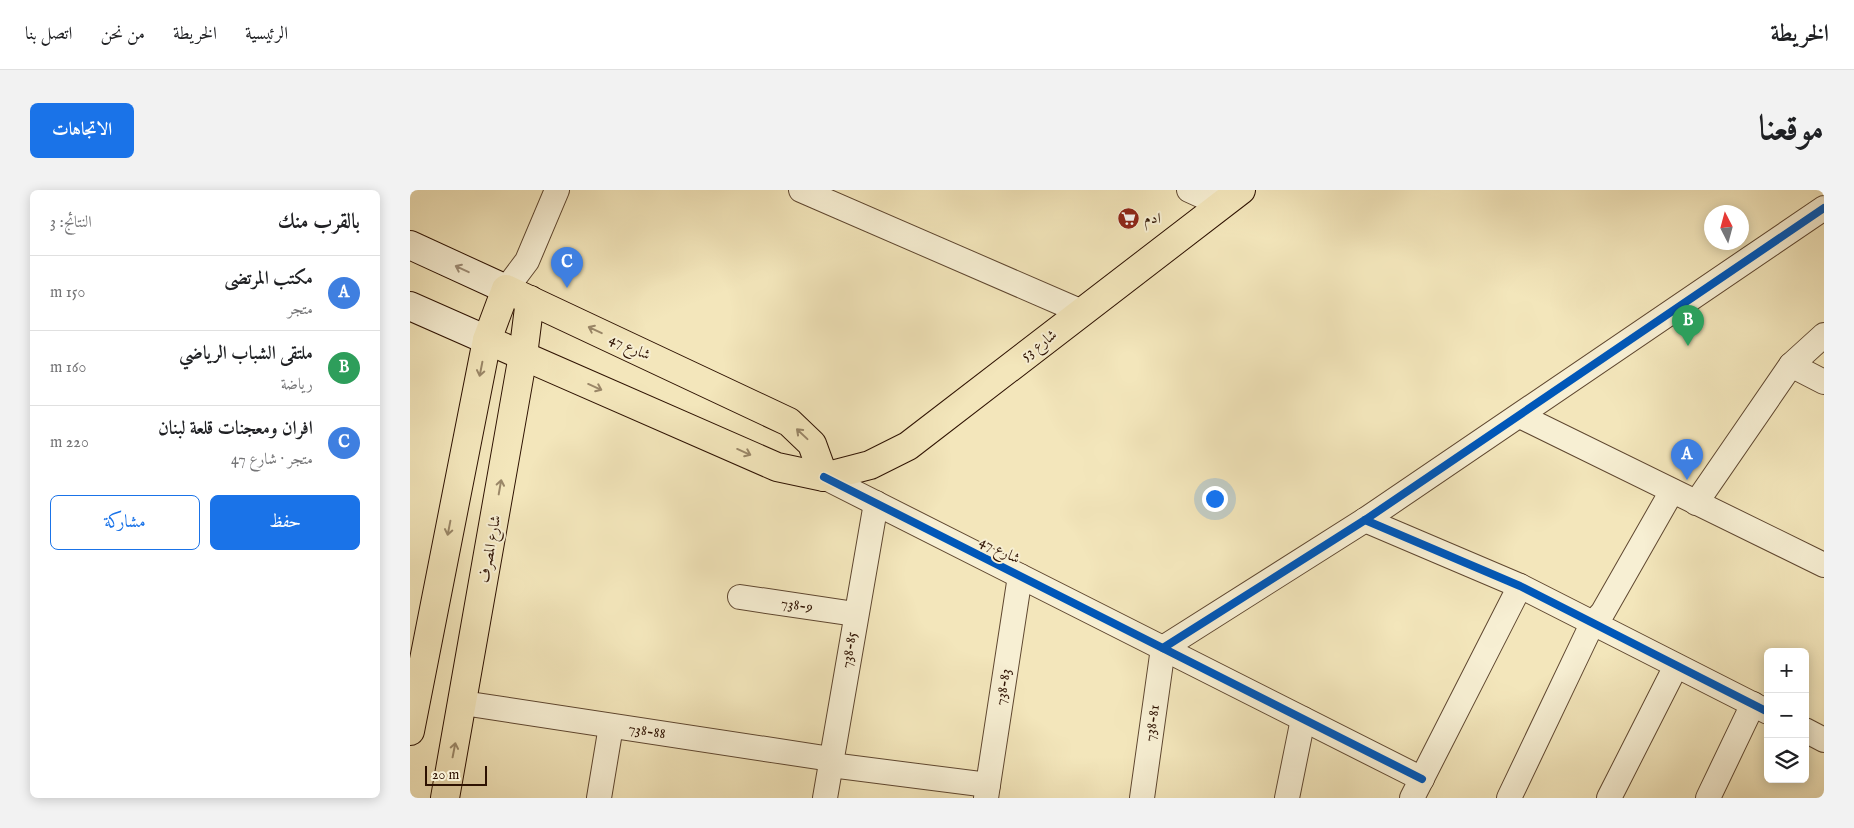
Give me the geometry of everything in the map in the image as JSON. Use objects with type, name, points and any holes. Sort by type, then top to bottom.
[{"type":"main road","name":"شارع 53","points":[[824,476],[870,465],[908,446],[1231,197]]},
{"type":"main road","points":[[410,731],[486,340],[518,294]]},
{"type":"main road","name":"شارع المصرف","points":[[445,798],[523,355],[518,294]]},
{"type":"main road","name":"شارع 47","points":[[486,340],[777,467],[800,473],[824,476],[812,444],[789,422],[518,294]]},
{"type":"street","points":[[518,294],[527,262],[557,190]]},
{"type":"street","points":[[801,190],[1082,312]]},
{"type":"street","points":[[1189,190],[1231,197]]},
{"type":"street","points":[[1163,648],[1366,520],[1824,208]]},
{"type":"street","name":"شارع 47","points":[[410,245],[518,294]]},
{"type":"street","name":"شارع 47","points":[[410,306],[486,340]]},
{"type":"street","points":[[1696,503],[1791,365],[1824,335]]},
{"type":"street","points":[[1791,365],[1824,382]]},
{"type":"street","points":[[1520,416],[1824,565]]},
{"type":"street","name":"شارع 47","points":[[824,476],[1303,719],[1417,789]]},
{"type":"street","points":[[1509,798],[1592,624],[1603,612],[1672,491]]},
{"type":"street","name":"738-85","points":[[825,798],[855,614],[876,503]]},
{"type":"street","points":[[1366,520],[1520,586],[1760,708],[1708,798]]},
{"type":"street","name":"738-83","points":[[986,791],[1020,576]]},
{"type":"street","points":[[1417,789],[1520,586]]},
{"type":"street","name":"738-9","points":[[740,597],[855,614]]},
{"type":"street","name":"738-81","points":[[1142,798],[1163,648]]},
{"type":"street","points":[[1609,798],[1676,666]]},
{"type":"street","name":"738-88","points":[[463,703],[831,762],[986,791]]},
{"type":"street","points":[[1287,798],[1303,719]]},
{"type":"street","points":[[600,798],[611,726]]},
{"type":"street","points":[[1809,732],[1824,740]]},
{"type":"cycle path","points":[[1163,648],[1365,520],[1824,208]]},
{"type":"cycle path","points":[[824,477],[1422,779]]},
{"type":"cycle path","points":[[1365,520],[1520,586],[1764,710]]},
{"type":"place","name":"ادم","points":[[1128,218]]},
{"type":"place","name":"افران ومعجنات قلعة لبنان","points":[[567,288]]},
{"type":"place","name":"ملتقى الشباب الرياضي","points":[[1688,346]]},
{"type":"place","name":"مكتب المرتضى","points":[[1687,480]]}]
